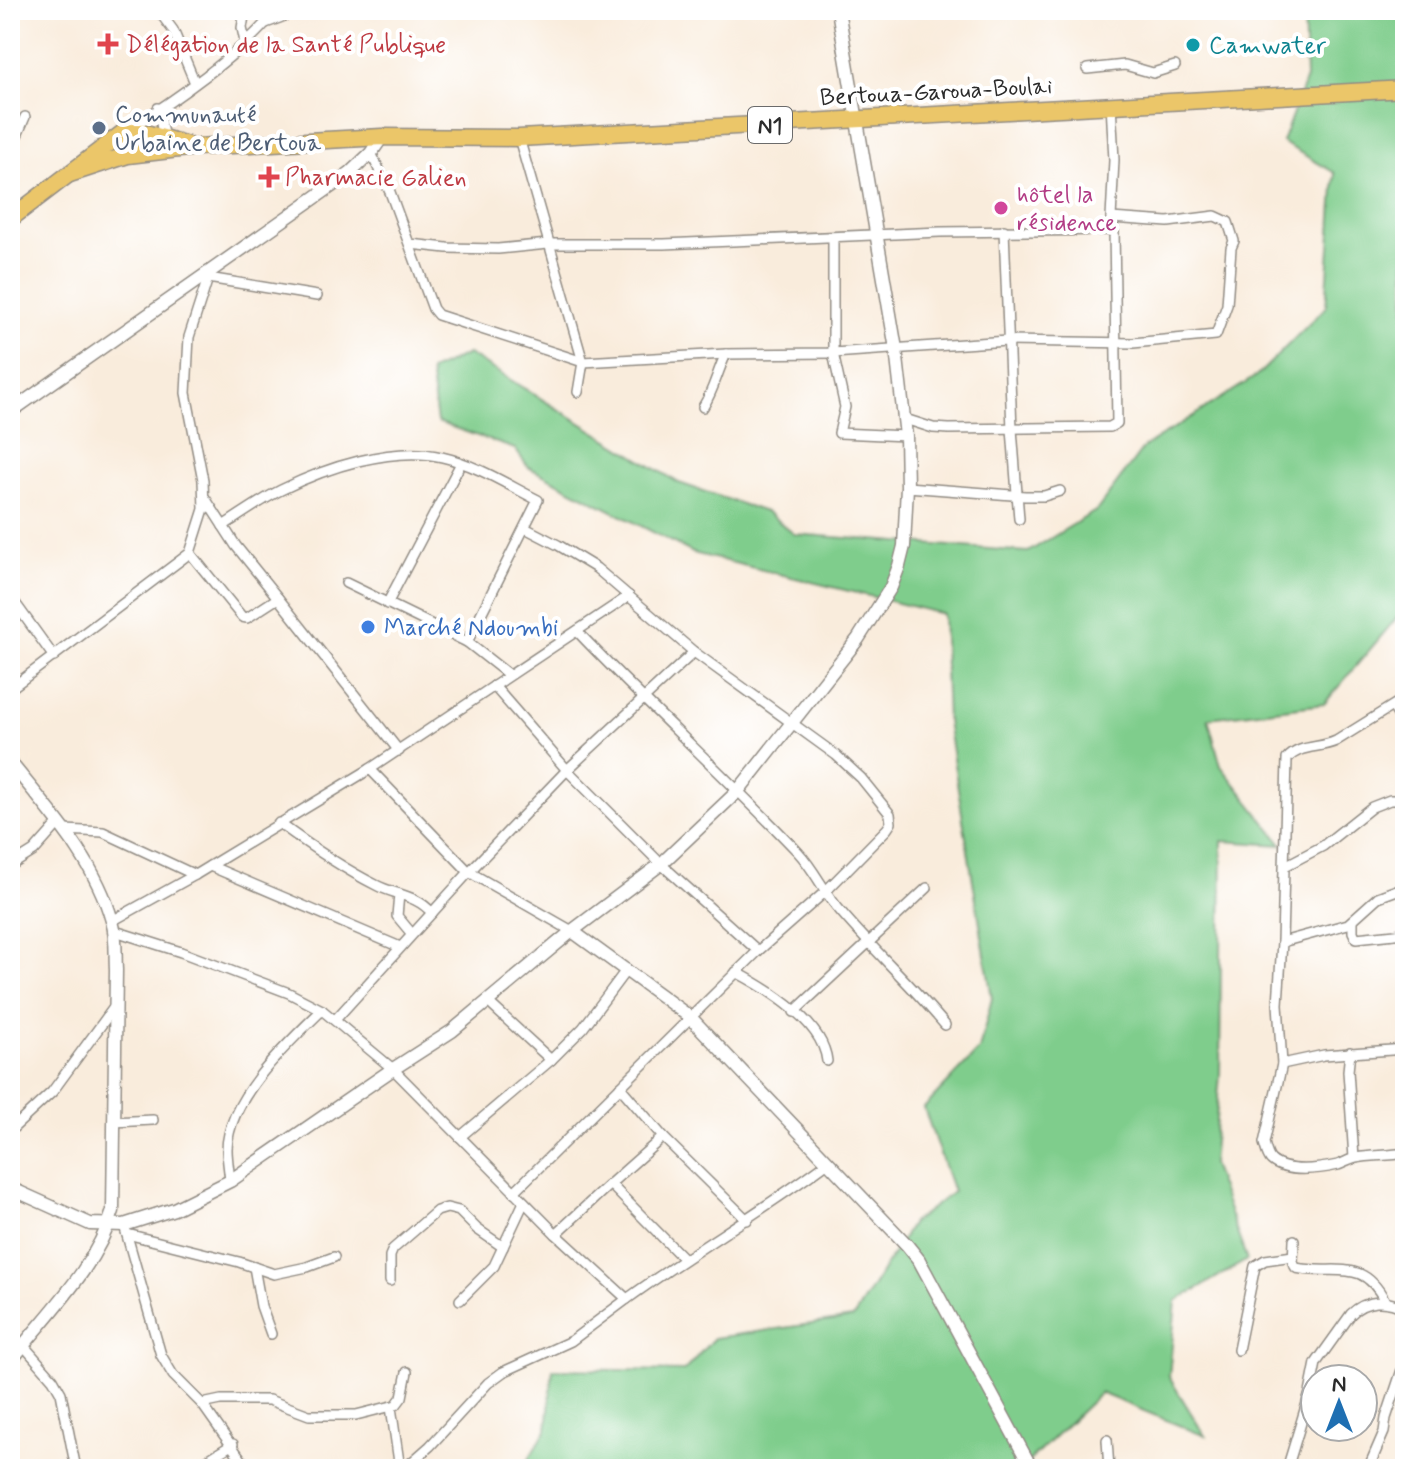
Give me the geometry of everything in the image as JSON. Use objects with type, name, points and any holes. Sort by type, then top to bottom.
[{"type":"highway","name":"Bertoua-Garoua-Boulai","points":[[128,155],[163,144],[196,147],[382,137],[519,138],[1405,89]]},
{"type":"highway","name":"Bertoua-Garoua-Boulai","points":[[124,132],[142,132],[163,144]]},
{"type":"highway","name":"N1","points":[[10,219],[124,132]]},
{"type":"highway","name":"N1","points":[[70,174],[128,155]]},
{"type":"street","points":[[158,10],[173,30],[195,83]]},
{"type":"street","points":[[245,10],[242,28],[245,42]]},
{"type":"street","points":[[128,155],[124,132],[195,83],[245,42],[276,10]]},
{"type":"street","points":[[266,23],[301,10]]},
{"type":"street","points":[[126,1230],[230,1181],[452,1031],[572,931],[661,864],[738,791],[858,639],[891,587],[904,546],[907,487],[905,419],[896,349],[838,10]]},
{"type":"street","points":[[1087,69],[1125,65],[1153,73],[1175,66]]},
{"type":"street","points":[[905,419],[933,428],[1110,427],[1117,423],[1111,104]]},
{"type":"street","points":[[158,108],[163,144]]},
{"type":"street","points":[[10,152],[25,117]]},
{"type":"street","points":[[10,412],[206,278],[350,173],[371,153],[382,137]]},
{"type":"street","points":[[519,138],[583,362],[578,392]]},
{"type":"street","points":[[371,153],[390,192],[433,309],[438,315],[583,362],[726,354],[833,353],[1007,341],[1115,342],[1216,335],[1227,305],[1234,241],[1228,222],[1215,216],[1168,222],[1111,218]]},
{"type":"street","points":[[410,244],[498,249],[548,244],[664,244],[1004,230],[1114,230]]},
{"type":"street","points":[[1004,230],[1007,341],[1019,519]]},
{"type":"street","points":[[833,238],[833,353],[844,398],[839,433],[906,436]]},
{"type":"street","points":[[206,278],[317,296]]},
{"type":"street","points":[[10,689],[190,553],[204,509],[203,480],[186,393],[189,337],[206,278]]},
{"type":"street","points":[[703,407],[714,390],[717,372],[726,354]]},
{"type":"street","points":[[223,526],[281,490],[347,465],[383,456],[411,453],[440,456],[493,476],[538,500],[467,642]]},
{"type":"street","points":[[387,604],[461,463]]},
{"type":"street","points":[[907,487],[1044,496],[1060,491]]},
{"type":"street","points":[[203,495],[278,598],[399,751]]},
{"type":"street","points":[[514,1192],[736,972],[826,891],[891,823],[890,814],[861,778],[836,755],[694,652],[596,568],[525,528]]},
{"type":"street","points":[[190,553],[242,617],[247,618],[278,598]]},
{"type":"street","points":[[346,583],[467,642],[509,675]]},
{"type":"street","points":[[10,596],[54,657]]},
{"type":"street","points":[[114,926],[399,751],[629,596]]},
{"type":"street","points":[[577,631],[802,856],[826,891],[869,942],[945,1025]]},
{"type":"street","points":[[335,1020],[469,872],[567,770],[694,652]]},
{"type":"street","points":[[494,686],[567,770],[661,864],[758,951]]},
{"type":"street","points":[[1405,698],[1336,741],[1328,745],[1304,747],[1287,759],[1278,1004],[1282,1064],[1264,1143],[1273,1162],[1286,1167],[1339,1165],[1354,1158],[1405,1153]]},
{"type":"street","points":[[1393,707],[1405,726]]},
{"type":"street","points":[[10,762],[62,827],[98,882],[114,926],[115,1006],[113,1211],[94,1253],[49,1317],[11,1357]]},
{"type":"street","points":[[370,769],[469,872],[572,931],[690,1017],[828,1162],[919,1260],[1032,1469]]},
{"type":"street","points":[[1285,866],[1323,846],[1372,807],[1390,800],[1404,801],[1405,814]]},
{"type":"street","points":[[279,823],[355,873],[379,887],[420,901],[432,913]]},
{"type":"street","points":[[10,866],[34,851],[62,827],[103,832],[195,875]]},
{"type":"street","points":[[210,866],[400,947]]},
{"type":"street","points":[[1282,942],[1353,921],[1378,897],[1405,887]]},
{"type":"street","points":[[794,1012],[927,888]]},
{"type":"street","points":[[399,894],[397,916],[412,934]]},
{"type":"street","points":[[1353,921],[1356,938],[1405,933]]},
{"type":"street","points":[[114,926],[289,993],[322,1010],[393,1069],[556,1234],[627,1299]]},
{"type":"street","points":[[460,1137],[551,1060],[583,1028],[627,969]]},
{"type":"street","points":[[736,972],[763,987],[794,1012],[820,1038],[827,1061]]},
{"type":"street","points":[[488,1002],[551,1060]]},
{"type":"street","points":[[10,1131],[52,1092],[115,1006]]},
{"type":"street","points":[[230,1181],[227,1147],[235,1116],[256,1082],[322,1010]]},
{"type":"street","points":[[1282,1064],[1324,1055],[1405,1049]]},
{"type":"street","points":[[1350,1052],[1348,1071],[1354,1158]]},
{"type":"street","points":[[620,1087],[663,1137],[747,1220]]},
{"type":"street","points":[[113,1122],[153,1120]]},
{"type":"street","points":[[556,1234],[663,1137]]},
{"type":"street","points":[[391,1407],[402,1469],[430,1446],[488,1383],[503,1372],[571,1341],[684,1259],[747,1220],[828,1162]]},
{"type":"street","points":[[610,1184],[684,1259]]},
{"type":"street","points":[[10,1188],[90,1224],[108,1225],[279,1274],[334,1257]]},
{"type":"street","points":[[460,1300],[494,1266],[524,1202]]},
{"type":"street","points":[[390,1281],[393,1249],[437,1211],[447,1208],[459,1211],[477,1229],[503,1247]]},
{"type":"street","points":[[126,1230],[161,1355],[173,1375],[202,1404],[233,1444],[248,1469]]},
{"type":"street","points":[[1294,1240],[1294,1266],[1300,1269],[1349,1271],[1370,1278],[1385,1301]]},
{"type":"street","points":[[1238,1350],[1255,1266],[1265,1260],[1293,1256]]},
{"type":"street","points":[[254,1267],[271,1334]]},
{"type":"street","points":[[1287,1469],[1316,1363],[1357,1307],[1385,1301],[1405,1309]]},
{"type":"street","points":[[24,1346],[61,1393],[76,1469]]},
{"type":"street","points":[[1368,1469],[1384,1432],[1405,1361]]},
{"type":"street","points":[[202,1404],[221,1400],[269,1400],[309,1415],[342,1416],[391,1407],[402,1397],[407,1372]]},
{"type":"street","points":[[1107,1440],[1109,1469]]},
{"type":"street","points":[[193,1469],[233,1444]]},
{"type":"green space","points":[[1304,10],[1405,10],[1405,608],[1324,704],[1208,718],[1221,766],[1283,845],[1222,841],[1220,1075],[1212,1164],[1247,1260],[1176,1301],[1169,1377],[1205,1436],[1100,1393],[1021,1469],[522,1469],[547,1430],[553,1369],[684,1371],[714,1338],[853,1318],[912,1223],[953,1192],[924,1108],[979,1050],[992,998],[947,721],[943,614],[693,553],[528,467],[515,449],[437,422],[430,371],[468,354],[679,483],[768,513],[794,534],[1028,552],[1097,510],[1144,447],[1258,375],[1326,307],[1335,173],[1282,142],[1306,78]]},
{"type":"place","name":"Délégation de la Santé Publique","points":[[108,44]]},
{"type":"place","name":"Camwater","points":[[1193,45]]},
{"type":"place","name":"Communauté Urbaine de Bertoua","points":[[99,128]]},
{"type":"place","name":"Pharmacie Galien","points":[[269,177]]},
{"type":"place","name":"hôtel la résidence","points":[[1001,208]]},
{"type":"place","name":"Marché Ndoumbi","points":[[368,627]]}]
